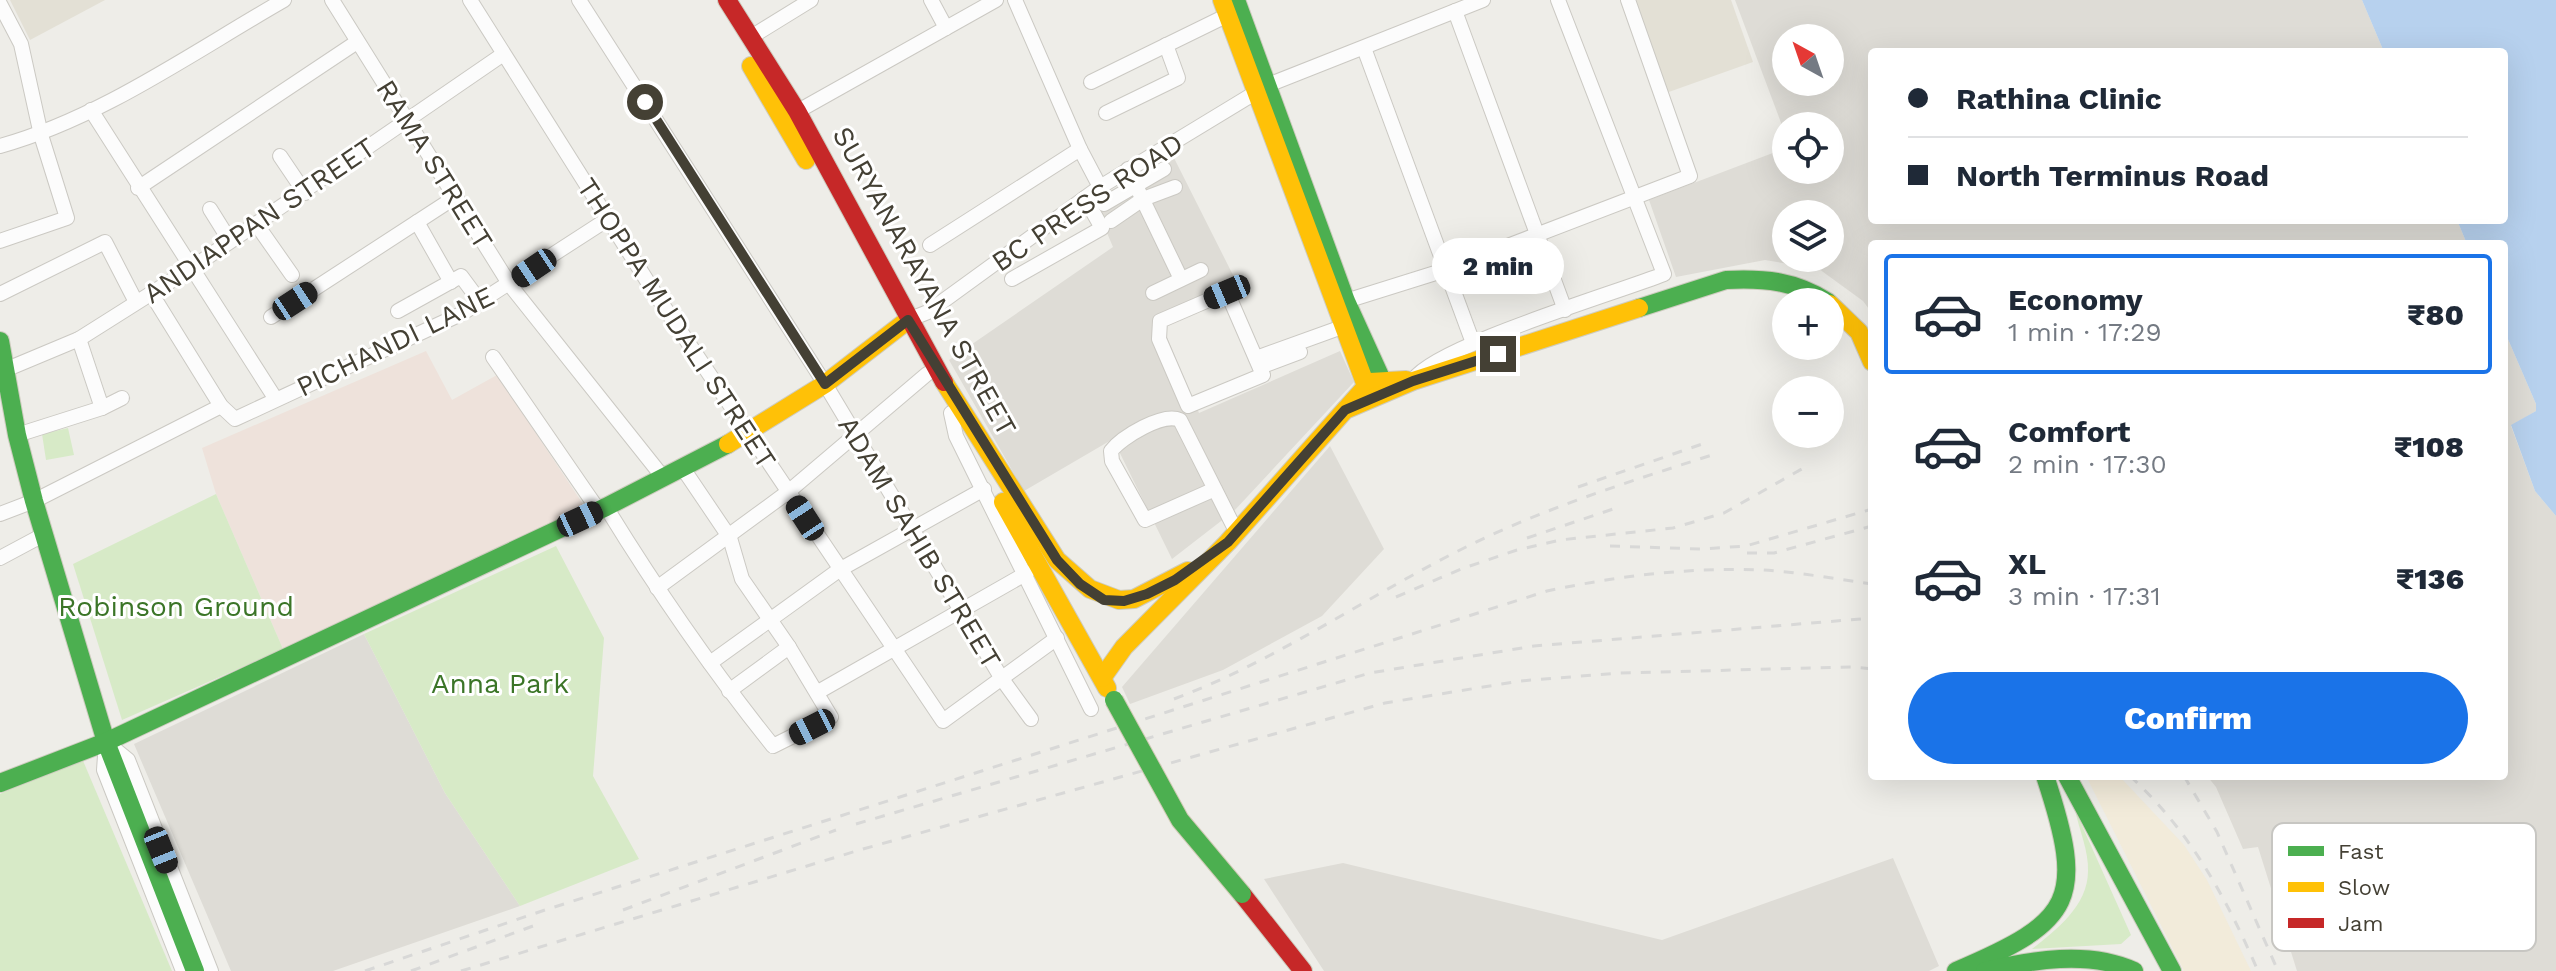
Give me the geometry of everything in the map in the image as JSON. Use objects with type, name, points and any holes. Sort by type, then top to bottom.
[{"type":"main road","name":"SURYANARAYANA STREET","points":[[710,0],[791,115]]},
{"type":"main road","name":"SURYANARAYANA STREET","points":[[727,0],[751,37],[927,374],[1072,619],[1180,820],[1303,971]]},
{"type":"main road","points":[[1232,6],[1344,331],[1373,380]]},
{"type":"main road","points":[[1262,90],[1346,301],[1373,380]]},
{"type":"main road","points":[[1345,410],[1413,381],[1726,280],[1771,278],[1807,288]]},
{"type":"main road","points":[[1844,318],[1859,332],[1868,353]]},
{"type":"main road","points":[[0,783],[106,742],[603,509],[748,433],[825,384],[903,325]]},
{"type":"main road","name":"SURYANARAYANA STREET","points":[[903,325],[1057,560],[1080,584],[1104,600],[1124,601],[1175,580],[1233,538]]},
{"type":"main road","points":[[0,341],[6,416],[17,435],[43,535],[106,742],[195,971]]},
{"type":"main road","points":[[1102,678],[1124,647],[1233,538],[1373,380],[1413,381]]},
{"type":"main road","points":[[1956,971],[2034,934],[2053,913],[2069,878],[2062,828],[2046,780]]},
{"type":"main road","points":[[2069,780],[2172,971]]},
{"type":"main road","points":[[1994,970],[2125,965],[2134,971]]},
{"type":"street","points":[[0,146],[41,135],[91,110],[284,0]]},
{"type":"street","name":"THOPPA MUDALI STREET","points":[[470,0],[502,55],[748,433],[943,721],[1002,679]]},
{"type":"street","name":"ADAM SAHIB STREET","points":[[579,0],[825,384],[1002,679],[1031,719]]},
{"type":"street","points":[[751,37],[811,0]]},
{"type":"street","points":[[931,0],[946,28]]},
{"type":"street","points":[[791,115],[996,0]]},
{"type":"street","points":[[1015,0],[1080,149],[1100,187]]},
{"type":"street","name":"BC PRESS ROAD","points":[[903,325],[928,312],[1100,187],[1262,90],[1483,0]]},
{"type":"street","points":[[1413,381],[1427,364],[1473,343],[1664,274],[1558,0]]},
{"type":"street","points":[[1346,301],[1445,270],[1690,176],[1628,0]]},
{"type":"street","name":"RAMA STREET","points":[[336,2],[357,42],[409,119],[510,285],[662,476]]},
{"type":"street","points":[[0,4],[21,44],[41,135],[67,218],[0,241]]},
{"type":"street","points":[[1091,82],[1166,45],[1232,6]]},
{"type":"street","points":[[1455,11],[1565,310]]},
{"type":"street","points":[[138,188],[357,42]]},
{"type":"street","points":[[1106,113],[1178,78],[1166,45]]},
{"type":"street","points":[[1364,48],[1473,343]]},
{"type":"street","name":"ANDIAPPAN STREET","points":[[4,371],[79,339],[193,267],[502,55]]},
{"type":"street","points":[[91,110],[275,398]]},
{"type":"street","points":[[930,245],[1080,149]]},
{"type":"street","points":[[280,156],[305,193]]},
{"type":"street","points":[[1128,169],[1181,279]]},
{"type":"street","points":[[1104,204],[1164,169]]},
{"type":"street","points":[[1111,221],[1143,199],[1175,187]]},
{"type":"street","points":[[271,317],[457,196]]},
{"type":"street","points":[[1012,279],[1102,228],[1085,198]]},
{"type":"street","points":[[210,209],[230,241]]},
{"type":"street","name":"PICHANDI LANE","points":[[221,406],[235,419],[275,398],[421,334],[481,303],[608,219]]},
{"type":"street","points":[[417,222],[451,282]]},
{"type":"street","points":[[257,225],[292,275]]},
{"type":"street","points":[[0,294],[105,242],[136,302]]},
{"type":"street","points":[[1153,293],[1201,270]]},
{"type":"street","points":[[398,311],[461,276],[481,303]]},
{"type":"street","points":[[1227,292],[1258,362],[1263,375],[1188,406],[1159,339],[1160,321],[1227,292]]},
{"type":"street","points":[[0,514],[34,501],[221,406],[151,293]]},
{"type":"street","points":[[1258,362],[1344,331]]},
{"type":"street","points":[[79,339],[102,408]]},
{"type":"street","points":[[493,357],[729,691],[773,746],[831,717],[789,647],[742,579],[730,538],[682,467]]},
{"type":"street","points":[[657,588],[730,538],[927,374]]},
{"type":"street","points":[[17,435],[102,408],[122,398]]},
{"type":"street","points":[[951,413],[956,436],[1027,573],[1091,709]]},
{"type":"street","points":[[1215,489],[1145,520],[1112,461],[1111,451],[1160,420],[1172,416],[1180,420],[1215,489],[1233,538]]},
{"type":"street","points":[[710,663],[839,570],[984,489]]},
{"type":"street","points":[[0,558],[43,535]]},
{"type":"street","points":[[818,692],[1027,573]]},
{"type":"street","points":[[1002,679],[1057,638]]},
{"type":"street","points":[[729,691],[789,647]]},
{"type":"street","points":[[106,742],[104,770],[183,971]]},
{"type":"street","points":[[106,742],[128,760],[211,971]]},
{"type":"shaded area","points":[[10,0],[105,0],[30,40]]},
{"type":"shaded area","points":[[1633,0],[1731,0],[1753,62],[1666,93]]},
{"type":"shaded area","points":[[1735,0],[2362,0],[2382,48],[1868,48],[1868,224],[2459,224],[2465,240],[1868,240],[1868,308],[1823,272],[1844,272],[1844,200],[1772,200],[1772,261],[1676,277],[1649,200],[1772,153],[1772,184],[1844,184],[1844,112],[1777,112]]},
{"type":"shaded area","points":[[1173,156],[1236,281],[1158,316],[1199,413],[1340,351],[1354,382],[1234,511],[1172,559],[1113,439],[1024,491],[949,360],[1113,247],[1096,207]]},
{"type":"shaded area","points":[[2508,339],[2536,404],[2536,411],[2511,426],[2535,491],[2556,516],[2556,971],[2297,971],[2291,951],[2536,951],[2536,823],[2272,823],[2272,892],[2258,847],[2243,849],[2210,780],[2508,780]]},
{"type":"shaded area","points":[[426,351],[452,400],[497,375],[585,507],[283,649],[216,494],[202,448]]},
{"type":"shaded area","points":[[1330,446],[1384,549],[1322,616],[1223,670],[1130,704],[1122,687]]},
{"type":"shaded area","points":[[364,634],[445,793],[520,906],[333,971],[231,971],[134,744]]},
{"type":"shaded area","points":[[2088,780],[2123,780],[2184,845],[2207,880],[2251,971],[2184,971]]},
{"type":"shaded area","points":[[1893,858],[1939,966],[1929,971],[1324,971],[1264,879],[1343,863],[1662,940]]},
{"type":"green space","points":[[68,428],[74,455],[46,460],[42,434]]},
{"type":"green space","name":"Robinson Ground","points":[[216,494],[283,649],[122,720],[73,564]]},
{"type":"green space","name":"Anna Park","points":[[556,546],[604,638],[593,776],[639,859],[520,906],[445,793],[364,634]]},
{"type":"green space","points":[[81,756],[172,971],[0,971],[0,794]]},
{"type":"green space","points":[[2075,810],[2131,935],[2121,944],[2032,949],[2069,916],[2087,884],[2087,856]]},
{"type":"water","points":[[2362,0],[2556,0],[2556,516],[2535,491],[2511,425],[2536,411],[2536,404],[2508,339],[2508,240],[2465,240],[2459,224],[2508,224],[2508,48],[2382,48]]},
{"type":"railway","points":[[1578,487],[1708,442]]},
{"type":"railway","points":[[1174,699],[1286,647],[1430,566],[1496,533],[1587,496],[1712,455]]},
{"type":"railway","points":[[1396,597],[1461,569],[1517,550],[1560,540],[1673,528],[1724,513],[1807,466]]},
{"type":"railway","points":[[1527,538],[1619,507]]},
{"type":"railway","points":[[1610,546],[1701,549],[1746,546],[1868,510]]},
{"type":"railway","points":[[1747,553],[1774,553],[1868,527]]},
{"type":"railway","points":[[365,971],[545,910],[1547,591],[1627,577],[1735,569],[1776,571],[1868,583]]},
{"type":"railway","points":[[856,824],[1370,673],[1534,646],[1868,618]]},
{"type":"railway","points":[[461,971],[863,849],[1385,703],[1520,681],[1619,673],[1868,669]]},
{"type":"railway","points":[[2134,780],[2171,819],[2204,866],[2233,917],[2258,971]]},
{"type":"railway","points":[[2186,780],[2217,832],[2278,971]]},
{"type":"railway","points":[[623,910],[836,830]]},
{"type":"railway","points":[[411,971],[533,926]]},
{"type":"traffic: fast","points":[[1236,0],[1346,301],[1381,378]]},
{"type":"traffic: fast","points":[[1639,308],[1726,280],[1767,281],[1801,288]]},
{"type":"traffic: fast","points":[[0,341],[17,435],[34,501],[106,742],[195,971]]},
{"type":"traffic: fast","points":[[0,783],[106,742],[606,507],[728,444]]},
{"type":"traffic: fast","points":[[1114,700],[1180,820],[1242,894]]},
{"type":"traffic: fast","points":[[1956,971],[2025,937],[2047,920],[2060,901],[2066,879],[2065,852],[2046,780]]},
{"type":"traffic: fast","points":[[2069,780],[2172,971]]},
{"type":"traffic: fast","points":[[1985,971],[2060,959],[2098,961],[2134,971]]},
{"type":"traffic: slow","points":[[1222,0],[1365,383]]},
{"type":"traffic: slow","points":[[751,66],[806,160]]},
{"type":"traffic: slow","points":[[1102,678],[1124,647],[1228,542],[1345,410],[1413,381],[1639,308]]},
{"type":"traffic: slow","points":[[1844,318],[1859,332],[1868,353]]},
{"type":"traffic: slow","points":[[728,444],[825,384],[908,320]]},
{"type":"traffic: slow","points":[[1346,409],[1370,382],[1406,380]]},
{"type":"traffic: slow","points":[[944,382],[1057,560],[1090,589],[1119,600],[1134,599],[1188,571]]},
{"type":"traffic: slow","points":[[1003,502],[1107,688]]},
{"type":"traffic: jam","points":[[727,0],[797,111],[944,382]]},
{"type":"traffic: jam","points":[[1242,894],[1303,971]]},
{"type":"route","points":[[645,102],[825,384],[908,320],[1057,560],[1080,584],[1104,600],[1124,601],[1147,594],[1175,580],[1228,542],[1345,410],[1413,381],[1498,354]]}]
